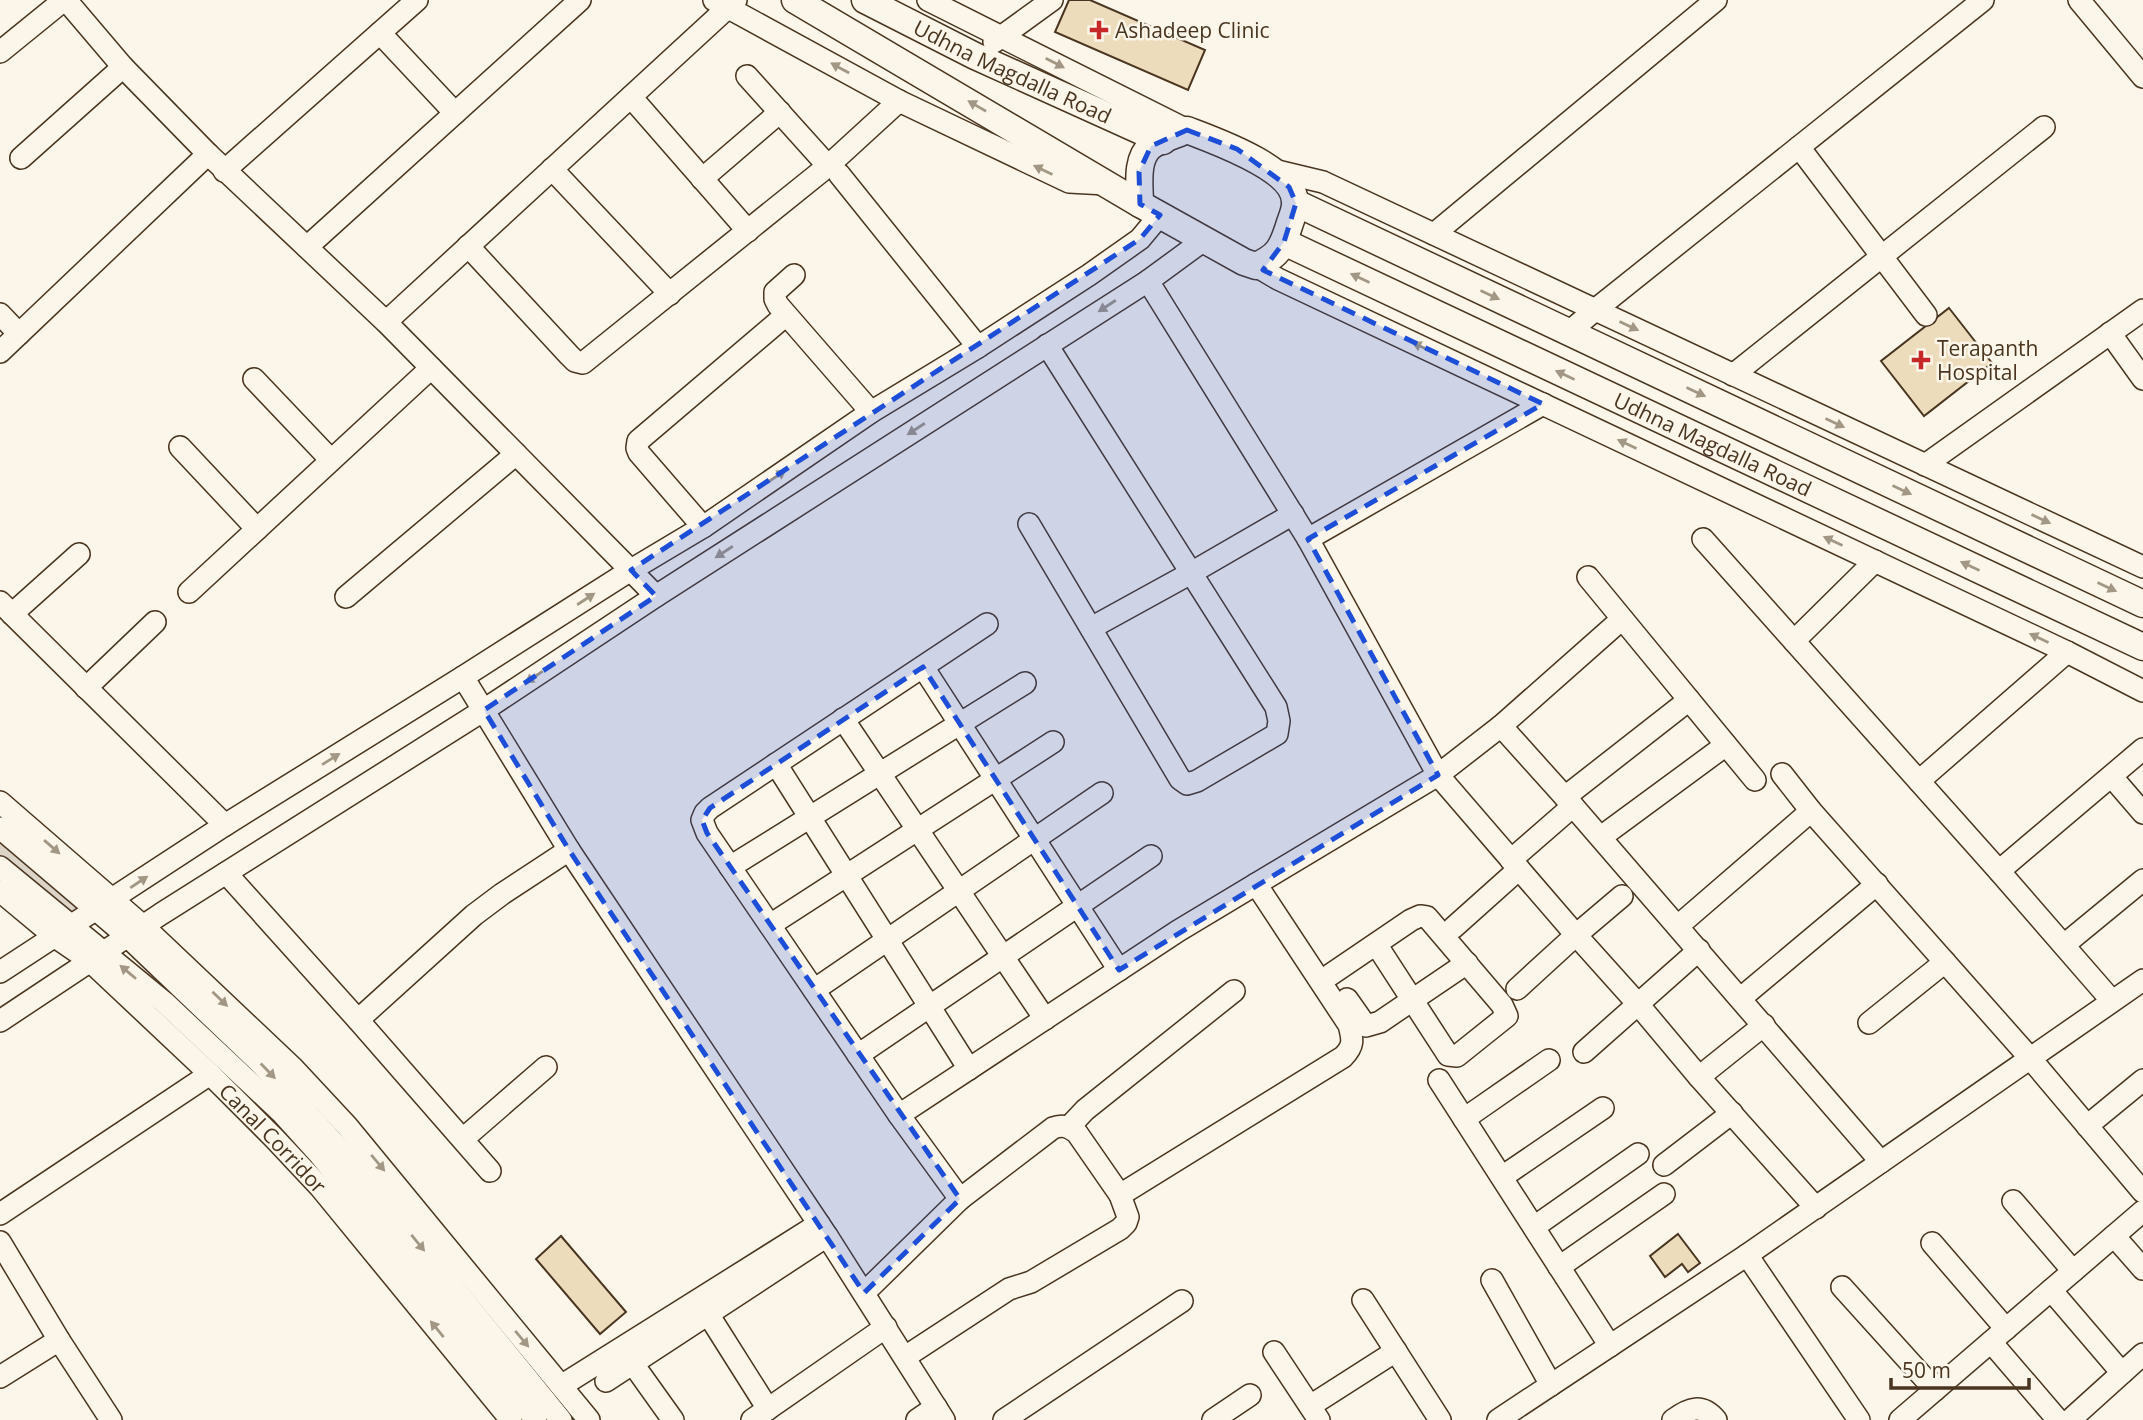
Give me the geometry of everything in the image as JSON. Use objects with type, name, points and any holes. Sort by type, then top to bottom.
[{"type":"main road","points":[[795,0],[1150,210],[1244,262],[1256,266],[1271,259],[1284,242],[1296,203],[1289,187],[1273,170],[1237,149],[1175,136],[1151,146],[1144,156],[1139,172],[1150,210]]},
{"type":"main road","name":"Udhna Magdalla Road","points":[[865,0],[975,56],[1175,136]]},
{"type":"main road","name":"Udhna Magdalla Road","points":[[1296,203],[2143,604]]},
{"type":"main road","name":"Udhna Magdalla Road","points":[[1284,242],[2143,647]]},
{"type":"street","points":[[0,52],[65,0],[123,67],[224,171],[386,322],[656,596]]},
{"type":"street","points":[[224,171],[417,0]]},
{"type":"street","points":[[307,247],[580,0]]},
{"type":"street","points":[[928,0],[1002,36],[1175,136]]},
{"type":"street","points":[[975,56],[1052,0]]},
{"type":"street","points":[[1434,234],[1716,0]]},
{"type":"street","points":[[1569,332],[1983,0]]},
{"type":"street","points":[[2079,0],[2143,77]]},
{"type":"street","points":[[386,322],[631,97],[726,2],[899,101],[1069,182],[1109,184]]},
{"type":"street","points":[[380,33],[455,113]]},
{"type":"street","points":[[21,158],[123,67]]},
{"type":"street","points":[[747,76],[834,170],[978,347]]},
{"type":"street","points":[[631,97],[748,231]]},
{"type":"street","points":[[468,246],[575,361],[583,363],[748,231],[834,170],[899,101]]},
{"type":"street","points":[[702,179],[780,112]]},
{"type":"street","points":[[1733,374],[2044,127]]},
{"type":"street","points":[[1799,147],[1926,315]]},
{"type":"street","points":[[0,352],[208,154]]},
{"type":"street","points":[[552,169],[670,294]]},
{"type":"street","points":[[1273,170],[1324,182],[2143,568]]},
{"type":"street","points":[[0,972],[225,825],[703,527],[871,412],[1089,275],[1140,239],[1150,210]]},
{"type":"street","points":[[0,1021],[135,931],[484,710],[656,596],[1148,281],[1204,240]]},
{"type":"street","points":[[1256,266],[1278,279],[2067,652],[2143,691]]},
{"type":"street","points":[[794,275],[775,292],[775,299],[871,412]]},
{"type":"street","points":[[1148,281],[1308,539],[1438,775],[1816,1208]]},
{"type":"street","points":[[1925,465],[2143,310]]},
{"type":"street","points":[[0,314],[19,334]]},
{"type":"street","points":[[703,527],[639,453],[638,441],[786,315]]},
{"type":"street","points":[[2110,333],[2143,379]]},
{"type":"street","points":[[1029,524],[1180,779],[1187,784],[1197,781],[1277,734],[1279,721],[1276,707],[1047,345]]},
{"type":"street","points":[[189,592],[431,368]]},
{"type":"street","points":[[254,379],[331,460]]},
{"type":"street","points":[[1308,539],[1543,404]]},
{"type":"street","points":[[180,447],[257,529]]},
{"type":"street","points":[[346,597],[516,454]]},
{"type":"street","points":[[1091,628],[1293,514]]},
{"type":"street","points":[[1703,539],[2112,1001]]},
{"type":"street","points":[[79,554],[6,608],[225,825]]},
{"type":"street","points":[[1794,641],[1875,561]]},
{"type":"street","points":[[1588,577],[1755,779]]},
{"type":"street","points":[[899,1115],[1178,930],[1438,775],[1501,726],[1622,619]]},
{"type":"street","points":[[86,688],[155,622]]},
{"type":"street","points":[[960,1199],[899,1115],[730,867],[703,826],[702,820],[705,813],[776,764],[986,624]]},
{"type":"street","points":[[1919,781],[2067,652]]},
{"type":"street","points":[[923,667],[1119,970]]},
{"type":"street","points":[[463,677],[569,850],[823,1230],[940,1413],[917,1420]]},
{"type":"street","points":[[730,867],[1025,683]]},
{"type":"street","points":[[1452,928],[1515,864],[1569,801],[1689,700]]},
{"type":"street","points":[[843,719],[1045,1018]]},
{"type":"street","points":[[1501,726],[1601,837],[1881,1162]]},
{"type":"street","points":[[770,925],[1053,743]]},
{"type":"street","points":[[1601,837],[1726,745]]},
{"type":"street","points":[[1999,871],[2143,749]]},
{"type":"street","points":[[776,764],[969,1069]]},
{"type":"street","points":[[1782,774],[1811,811],[2030,1058],[2143,1192]]},
{"type":"street","points":[[2112,777],[2143,813]]},
{"type":"street","points":[[814,990],[1102,793]]},
{"type":"street","points":[[0,802],[105,905],[293,1068],[346,1126],[589,1420]]},
{"type":"street","points":[[1678,926],[1811,811]]},
{"type":"street","points":[[0,828],[105,905]]},
{"type":"street","points":[[358,1020],[474,915],[569,850]]},
{"type":"street","points":[[858,1055],[1150,856]]},
{"type":"street","points":[[0,867],[62,931]]},
{"type":"street","points":[[226,873],[491,1171]]},
{"type":"street","points":[[2064,945],[2143,880]]},
{"type":"street","points":[[1259,882],[1366,1026],[1380,1022],[1467,963]]},
{"type":"street","points":[[1120,1195],[1343,1058],[1350,1050],[1353,1040],[1349,1025],[1259,882]]},
{"type":"street","points":[[1741,998],[1877,884]]},
{"type":"street","name":"Canal Corridor","points":[[0,891],[97,956],[320,1186],[511,1420]]},
{"type":"street","points":[[1517,989],[1622,895]]},
{"type":"street","points":[[1330,975],[1376,944],[1412,920],[1420,916],[1427,917],[1502,1005],[1507,1016],[1457,1056],[1448,1055],[1376,944]]},
{"type":"street","points":[[135,931],[325,1130],[561,1420]]},
{"type":"street","points":[[1584,1052],[1699,950]]},
{"type":"street","points":[[97,956],[228,1061],[313,1146],[536,1420]]},
{"type":"street","points":[[1869,1023],[1945,962]]},
{"type":"street","points":[[1498,1420],[1816,1208],[2143,980]]},
{"type":"street","points":[[1069,1128],[1085,1110],[1234,991]]},
{"type":"street","points":[[1699,1077],[1764,1025]]},
{"type":"street","points":[[1464,1118],[1549,1060]]},
{"type":"street","points":[[463,1139],[546,1067]]},
{"type":"street","points":[[0,1214],[210,1074]]},
{"type":"street","points":[[1440,1080],[1610,1346]]},
{"type":"street","points":[[2087,1126],[2143,1080]]},
{"type":"street","points":[[1502,1177],[1603,1108]]},
{"type":"street","points":[[1664,1165],[1732,1113]]},
{"type":"street","points":[[864,1293],[960,1199],[1060,1125],[1076,1133],[1120,1195],[1128,1217],[1119,1229],[1031,1282],[1009,1289],[905,1357]]},
{"type":"street","points":[[1534,1227],[1638,1154]]},
{"type":"street","points":[[1559,1267],[1664,1194]]},
{"type":"street","points":[[2013,1201],[2073,1271]]},
{"type":"street","points":[[1900,1420],[2143,1211]]},
{"type":"street","points":[[606,1381],[708,1314],[823,1230]]},
{"type":"street","points":[[561,1386],[823,1230]]},
{"type":"street","points":[[2114,1236],[2143,1269]]},
{"type":"street","points":[[0,1242],[111,1420]]},
{"type":"street","points":[[1931,1243],[2058,1420]]},
{"type":"street","points":[[1746,1255],[1859,1420]]},
{"type":"street","points":[[1492,1280],[1551,1385]]},
{"type":"street","points":[[1842,1287],[1935,1390]]},
{"type":"street","points":[[2051,1290],[2122,1373]]},
{"type":"street","points":[[1363,1300],[1440,1420]]},
{"type":"street","points":[[1004,1420],[1182,1301]]},
{"type":"street","points":[[708,1314],[762,1416],[886,1327]]},
{"type":"street","points":[[0,1377],[59,1340]]},
{"type":"street","points":[[1275,1352],[1314,1413],[1396,1351]]},
{"type":"street","points":[[2070,1420],[2143,1354]]},
{"type":"street","points":[[633,1364],[673,1420]]},
{"type":"street","points":[[1213,1420],[1250,1395]]},
{"type":"street","points":[[1673,1420],[1690,1410],[1700,1408],[1708,1411],[1716,1420]]},
{"type":"highlighted area","points":[[1187,130],[1237,149],[1289,187],[1296,203],[1284,242],[1263,270],[1543,404],[1308,539],[1438,775],[1119,970],[923,667],[710,808],[702,820],[707,833],[960,1199],[864,1293],[569,850],[484,710],[656,596],[631,570],[1140,239],[1160,215],[1140,204],[1139,172],[1151,146]]},
{"type":"building","points":[[1069,0],[1090,0],[1205,50],[1188,90],[1055,32]]},
{"type":"building","points":[[1949,308],[1992,363],[1924,416],[1881,361]]},
{"type":"building","points":[[1678,1234],[1700,1263],[1688,1272],[1682,1264],[1665,1277],[1650,1256]]},
{"type":"building","points":[[561,1236],[626,1312],[600,1334],[536,1259]]},
{"type":"waterway","points":[[0,846],[78,912]]},
{"type":"waterway","points":[[182,1006],[238,1056]]},
{"type":"place","name":"Ashadeep Clinic","points":[[1099,30]]},
{"type":"place","name":"Terapanth Hospital","points":[[1921,360]]}]
